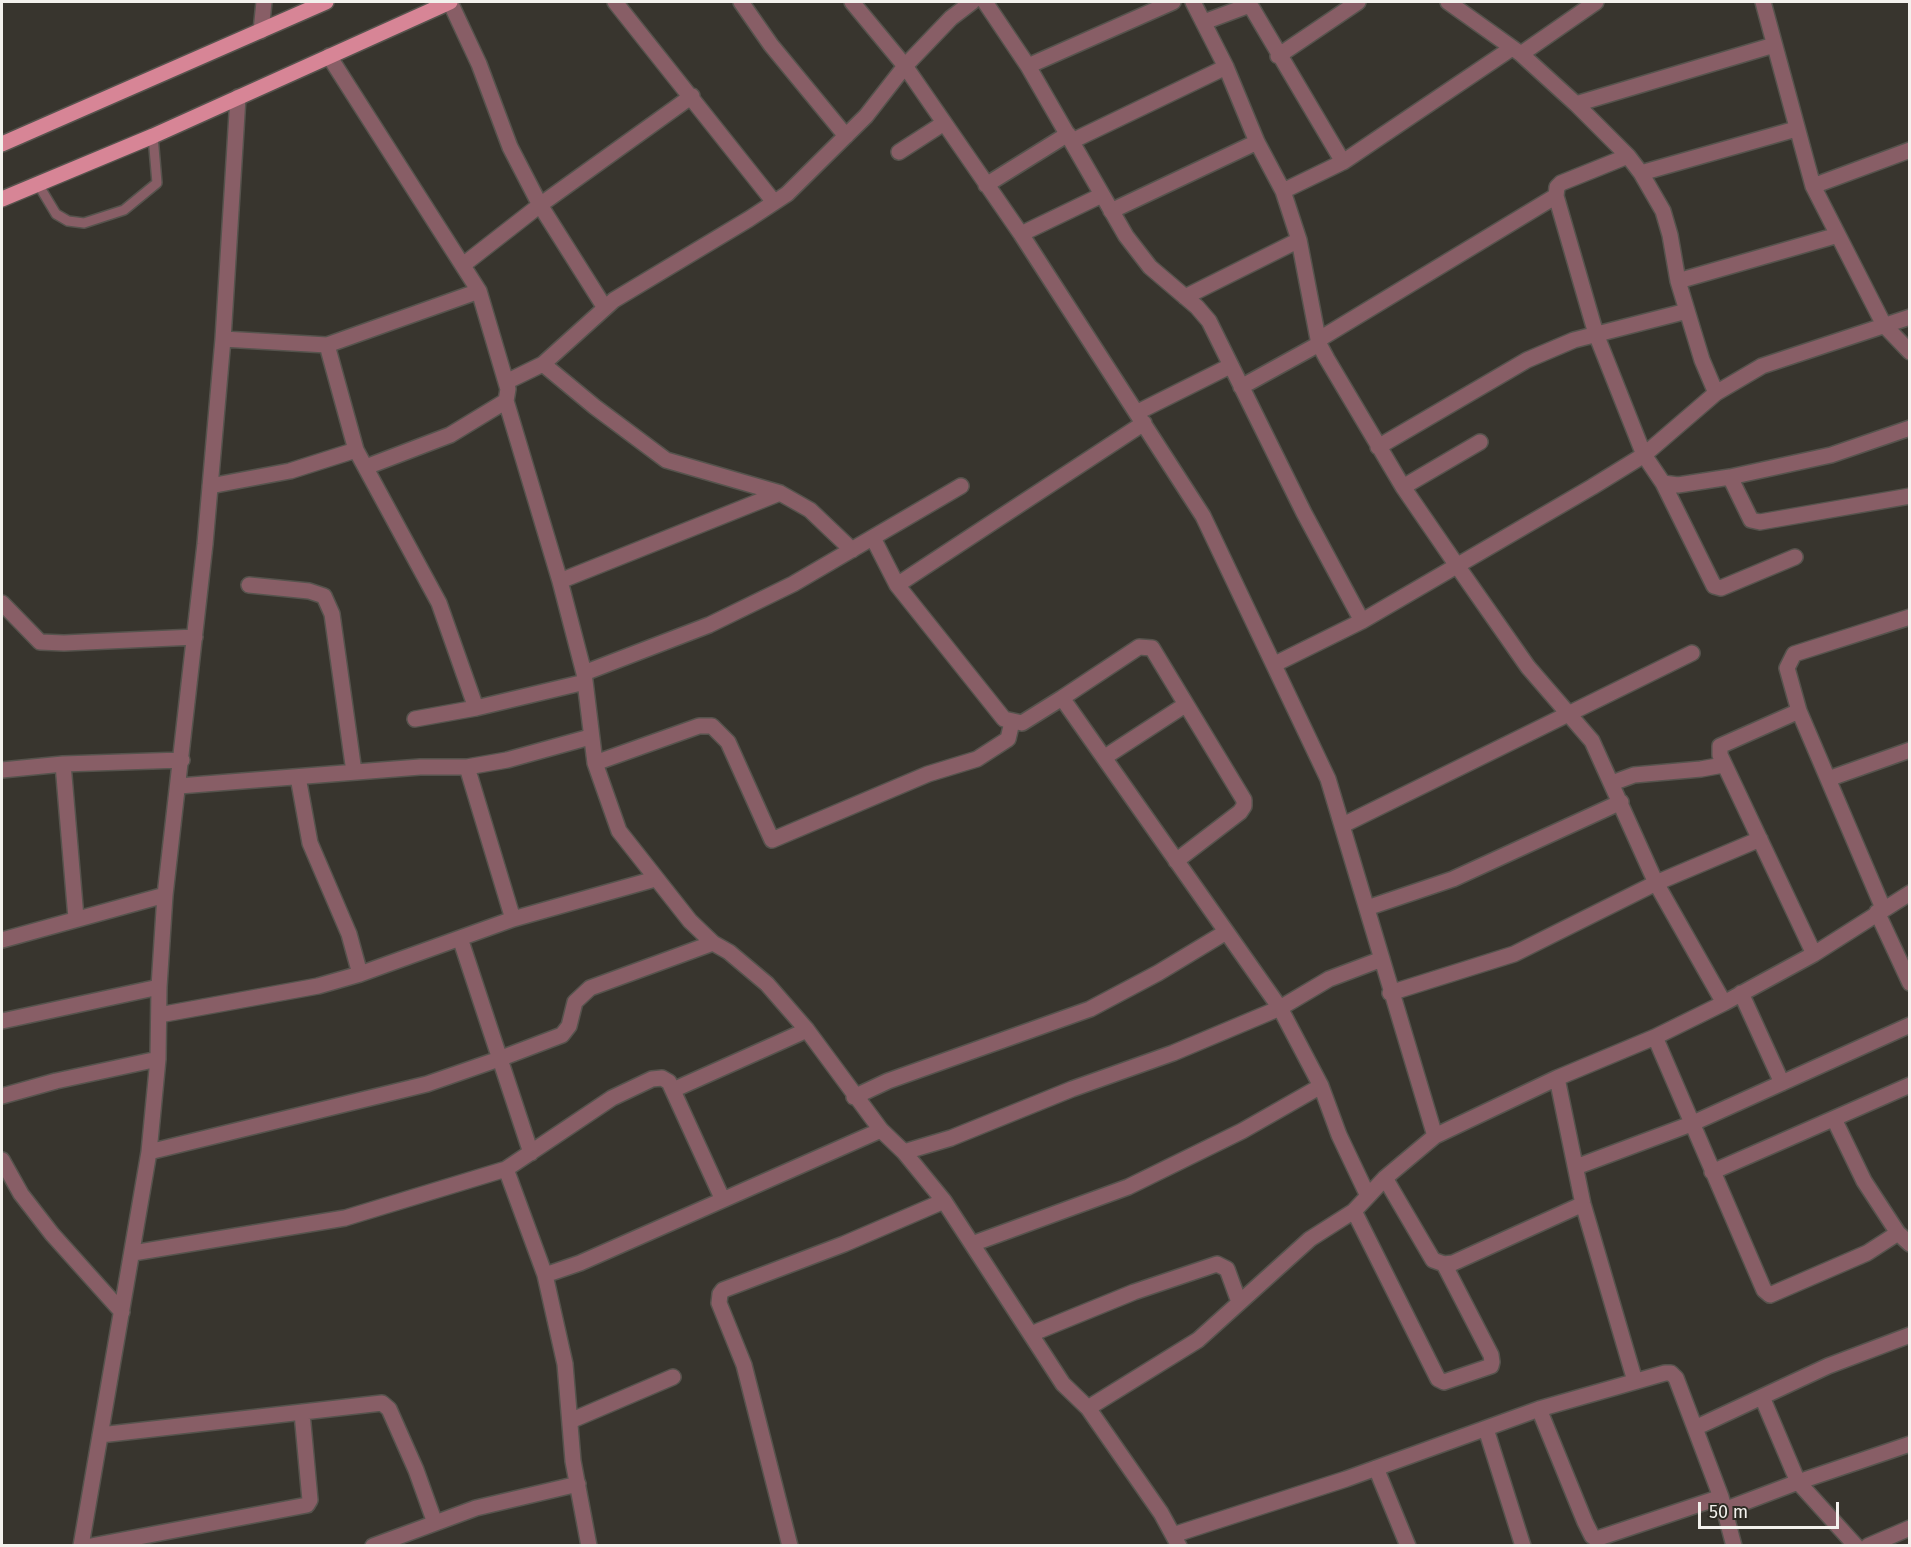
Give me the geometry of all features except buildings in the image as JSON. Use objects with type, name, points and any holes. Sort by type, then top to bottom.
[{"type":"main road","points":[[2,144],[326,2]]},
{"type":"main road","points":[[2,199],[153,136],[450,2]]},
{"type":"street","points":[[261,32],[264,2]]},
{"type":"street","points":[[450,2],[480,64],[510,147],[540,205],[605,308]]},
{"type":"street","points":[[615,2],[774,202]]},
{"type":"street","points":[[741,2],[771,45],[846,136]]},
{"type":"street","points":[[852,2],[905,66],[1021,234],[1203,516],[1328,779],[1390,993],[1435,1136]]},
{"type":"street","points":[[506,382],[543,364],[605,308],[644,281],[774,202],[813,170],[866,116],[905,66],[951,18],[972,2]]},
{"type":"street","points":[[985,2],[1028,66],[1111,211],[1150,267],[1209,321],[1362,621]]},
{"type":"street","points":[[1028,66],[1173,2]]},
{"type":"street","points":[[1193,2],[1226,67],[1257,142],[1283,191],[1299,240],[1319,342],[1403,487],[1528,667],[1592,741],[1656,883],[1724,1003]]},
{"type":"street","points":[[1278,56],[1358,2]]},
{"type":"street","points":[[1448,2],[1517,51],[1576,104],[1628,156],[1641,174],[1663,211],[1670,235],[1678,281],[1702,360],[1716,393]]},
{"type":"street","points":[[1283,191],[1343,162],[1596,2]]},
{"type":"street","points":[[1763,2],[1813,186],[1884,325],[1910,352]]},
{"type":"street","points":[[1204,22],[1247,6],[1252,9],[1343,162]]},
{"type":"street","points":[[1576,104],[1774,45]]},
{"type":"street","points":[[329,56],[479,291],[506,382],[506,401],[560,580],[585,678],[590,737],[595,763],[619,831],[690,921],[713,943],[729,952],[767,984],[807,1030],[854,1097],[881,1130],[904,1152],[944,1200],[1064,1384],[1088,1408],[1161,1513],[1176,1540],[1539,1409],[1671,1373],[1676,1378],[1723,1503],[1734,1545]]},
{"type":"street","points":[[986,185],[1070,138],[1226,67]]},
{"type":"street","points":[[463,265],[540,205],[692,96]]},
{"type":"street","points":[[81,1545],[149,1152],[158,1059],[159,987],[165,895],[182,760],[210,486],[223,339],[238,97]]},
{"type":"street","points":[[899,152],[944,123]]},
{"type":"street","points":[[1641,174],[1796,129]]},
{"type":"street","points":[[1111,211],[1257,142]]},
{"type":"street","points":[[1813,186],[1910,150]]},
{"type":"street","points":[[1628,156],[1561,183],[1557,187],[1556,196],[1596,334],[1644,454],[1663,483],[1714,586],[1721,588],[1795,557]]},
{"type":"street","points":[[1021,234],[1102,195]]},
{"type":"street","points":[[1241,387],[1319,342],[1556,196]]},
{"type":"street","points":[[1678,281],[1838,235]]},
{"type":"street","points":[[1185,297],[1299,240]]},
{"type":"street","points":[[223,339],[327,345],[479,291]]},
{"type":"street","points":[[1378,447],[1527,360],[1574,340],[1630,328],[1687,311]]},
{"type":"street","points":[[1275,664],[1362,621],[1458,567],[1644,454],[1716,393],[1762,366],[1910,317]]},
{"type":"street","points":[[327,345],[356,450],[439,603],[476,708]]},
{"type":"street","points":[[543,364],[595,407],[666,460],[780,493],[810,510],[852,550]]},
{"type":"street","points":[[897,585],[1141,418],[1230,366]]},
{"type":"street","points":[[366,467],[450,435],[506,401]]},
{"type":"street","points":[[1663,483],[1678,485],[1730,477],[1831,455],[1910,428]]},
{"type":"street","points":[[1403,487],[1480,442]]},
{"type":"street","points":[[210,486],[290,471],[356,450]]},
{"type":"street","points":[[1730,477],[1751,520],[1760,522],[1910,496]]},
{"type":"street","points":[[415,719],[476,708],[585,678],[709,625],[793,584],[961,486]]},
{"type":"street","points":[[560,580],[780,493]]},
{"type":"street","points":[[873,538],[897,585],[1004,719],[1022,723],[1140,647],[1152,648],[1241,793],[1244,806],[1176,861]]},
{"type":"street","points":[[249,585],[309,591],[324,596],[332,614],[354,772]]},
{"type":"street","points":[[2,603],[39,642],[195,638]]},
{"type":"street","points":[[1910,617],[1794,654],[1787,668],[1799,711],[1910,983]]},
{"type":"street","points":[[1343,825],[1571,715],[1692,652]]},
{"type":"street","points":[[1062,698],[1280,1008],[1321,1086],[1339,1135],[1367,1194]]},
{"type":"street","points":[[1105,757],[1185,705]]},
{"type":"street","points":[[1799,711],[1720,746],[1720,755],[1814,954]]},
{"type":"street","points":[[595,763],[699,726],[712,726],[728,742],[772,840],[928,774],[977,759],[1008,739],[1012,722]]},
{"type":"street","points":[[179,786],[420,767],[467,767],[507,760],[590,737]]},
{"type":"street","points":[[1828,779],[1910,750]]},
{"type":"street","points":[[2,770],[63,764],[182,760]]},
{"type":"street","points":[[63,764],[76,918]]},
{"type":"street","points":[[1612,783],[1634,775],[1724,765]]},
{"type":"street","points":[[467,767],[513,919]]},
{"type":"street","points":[[298,777],[310,843],[349,934],[360,974]]},
{"type":"street","points":[[1367,908],[1453,879],[1621,802]]},
{"type":"street","points":[[1390,993],[1514,954],[1656,883],[1760,839]]},
{"type":"street","points":[[159,1015],[318,986],[360,974],[513,919],[655,879]]},
{"type":"street","points":[[1088,1408],[1198,1340],[1310,1239],[1354,1211],[1367,1194],[1435,1136],[1557,1078],[1655,1037],[1724,1003],[1814,954],[1910,893]]},
{"type":"street","points":[[2,940],[165,895]]},
{"type":"street","points":[[854,1097],[888,1081],[1090,1009],[1158,973],[1226,932]]},
{"type":"street","points":[[460,938],[531,1153]]},
{"type":"street","points":[[149,1152],[427,1084],[499,1059],[562,1035],[569,1026],[575,1002],[590,988],[713,943]]},
{"type":"street","points":[[904,1152],[951,1138],[1072,1089],[1173,1053],[1280,1008],[1329,979],[1382,959]]},
{"type":"street","points":[[2,1021],[159,987]]},
{"type":"street","points":[[1741,993],[1782,1083]]},
{"type":"street","points":[[1576,1167],[1691,1124],[1910,1025]]},
{"type":"street","points":[[673,1090],[807,1030]]},
{"type":"street","points":[[1655,1037],[1764,1290],[1770,1295],[1904,1238],[1864,1180],[1834,1119]]},
{"type":"street","points":[[2,1096],[56,1081],[158,1059]]},
{"type":"street","points":[[133,1253],[345,1218],[506,1169],[612,1098],[651,1079],[662,1078],[669,1082],[722,1198]]},
{"type":"street","points":[[1557,1078],[1583,1204],[1635,1381]]},
{"type":"street","points":[[1712,1172],[1910,1085]]},
{"type":"street","points":[[972,1244],[1128,1187],[1242,1131],[1321,1086]]},
{"type":"street","points":[[545,1275],[580,1263],[722,1198],[881,1130]]},
{"type":"street","points":[[2,1160],[21,1194],[52,1234],[122,1312]]},
{"type":"street","points":[[506,1169],[545,1275],[565,1364],[578,1484],[589,1545]]},
{"type":"street","points":[[1385,1178],[1433,1260],[1444,1264],[1453,1263],[1583,1204]]},
{"type":"street","points":[[790,1545],[744,1365],[719,1303],[720,1294],[723,1290],[844,1244],[944,1200]]},
{"type":"street","points":[[1354,1211],[1438,1379],[1443,1382],[1491,1366],[1492,1362],[1491,1355],[1444,1264]]},
{"type":"street","points":[[1031,1335],[1134,1292],[1217,1264],[1227,1269],[1239,1302]]},
{"type":"street","points":[[1695,1428],[1828,1366],[1910,1335]]},
{"type":"street","points":[[570,1421],[673,1377]]},
{"type":"street","points":[[1762,1397],[1797,1482],[1856,1545]]},
{"type":"street","points":[[100,1435],[385,1404],[416,1470],[435,1523]]},
{"type":"street","points":[[1539,1409],[1585,1522],[1596,1539],[1797,1482],[1910,1444]]},
{"type":"street","points":[[91,1545],[307,1505],[309,1494],[302,1413]]},
{"type":"street","points":[[1486,1429],[1523,1545]]},
{"type":"street","points":[[1376,1468],[1408,1545]]},
{"type":"street","points":[[373,1545],[476,1508],[578,1484]]},
{"type":"street","points":[[1868,1545],[1910,1528]]},
{"type":"lane","points":[[38,184],[56,214],[68,221],[84,223],[124,210],[157,183],[153,136]]}]
